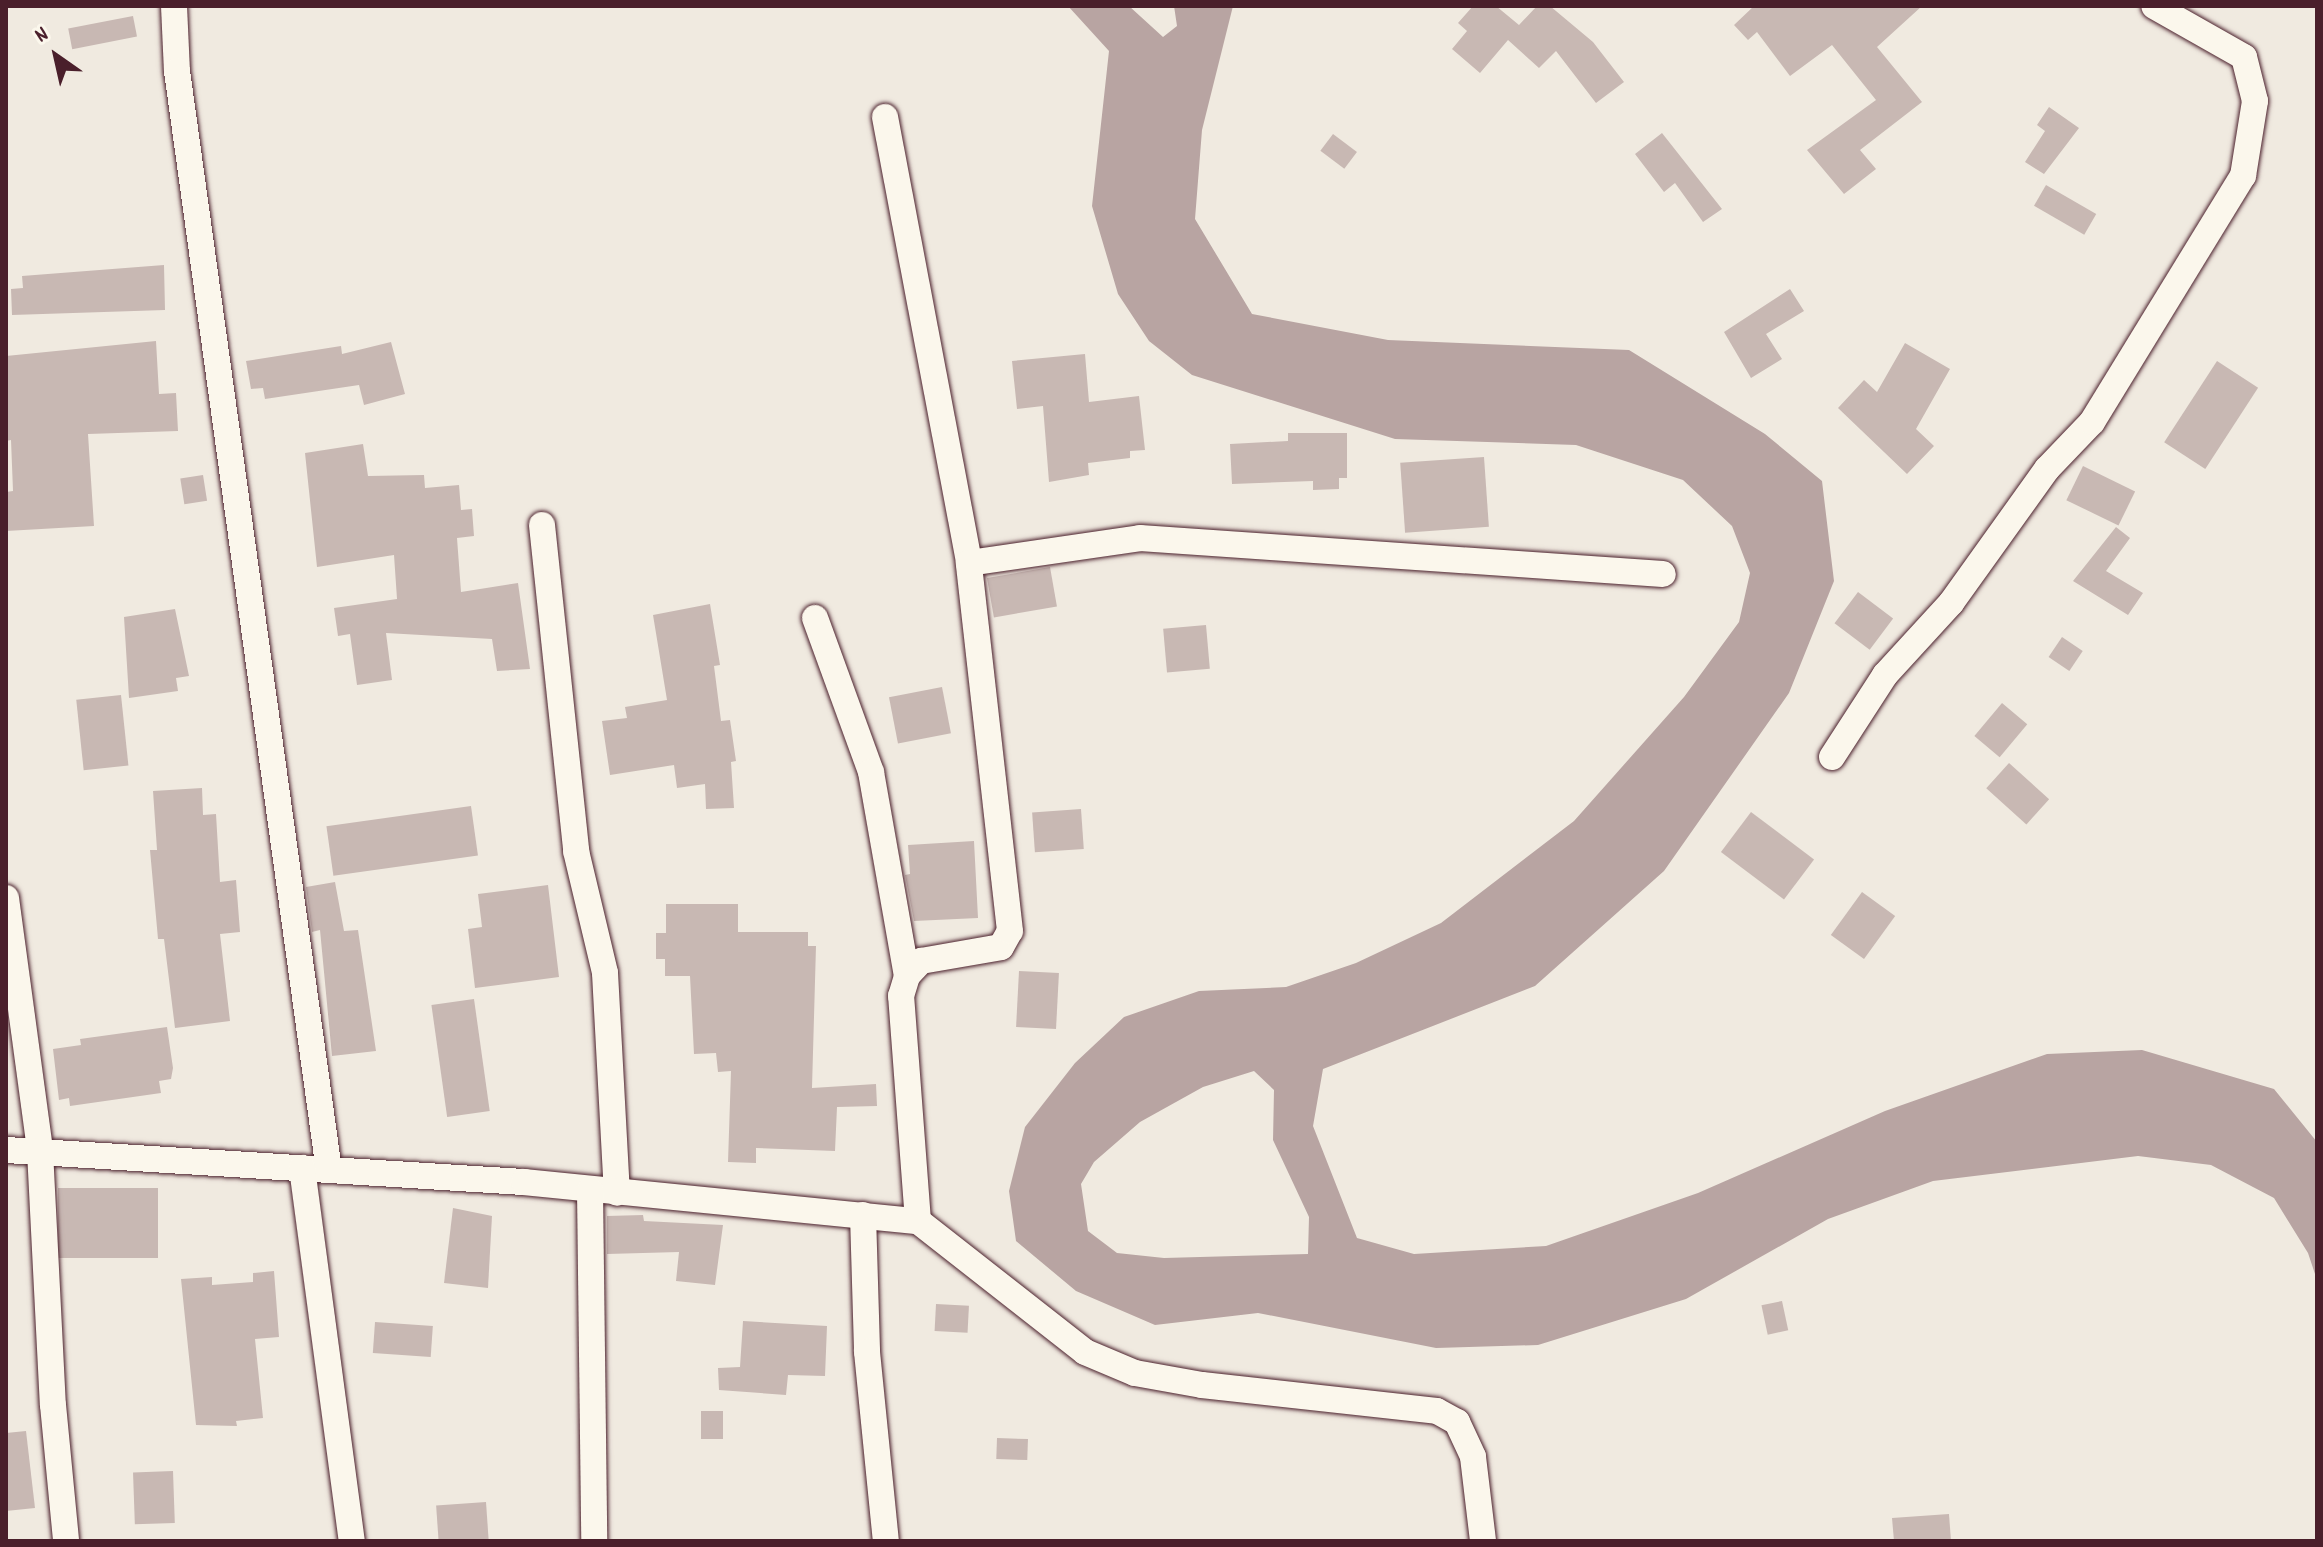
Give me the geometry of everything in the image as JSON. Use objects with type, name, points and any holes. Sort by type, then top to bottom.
[{"type":"street","points":[[174,6],[177,71],[329,1170]]},
{"type":"street","points":[[1832,757],[1885,675],[1951,603],[2047,469],[2092,422],[2243,176],[2255,101],[2244,57],[2154,6]]},
{"type":"street","points":[[885,117],[969,563],[1010,931],[1001,947],[921,961],[907,976],[901,996],[918,1221]]},
{"type":"street","points":[[542,525],[576,851],[605,973],[617,1193]]},
{"type":"street","points":[[969,563],[1140,538],[1663,574]]},
{"type":"street","points":[[815,618],[871,772],[907,976]]},
{"type":"street","points":[[6,898],[40,1151],[53,1405],[66,1541]]},
{"type":"street","points":[[6,1150],[590,1190],[918,1221],[1085,1352],[1135,1373],[1202,1385],[1437,1411],[1457,1422],[1473,1457],[1483,1541]]},
{"type":"street","points":[[302,1168],[352,1541]]},
{"type":"street","points":[[590,1190],[594,1541]]},
{"type":"street","points":[[863,1215],[867,1352],[886,1541]]},
{"type":"shaded area","points":[[1068,6],[1129,6],[1163,37],[1177,26],[1174,6],[1233,6],[1202,130],[1195,219],[1252,314],[1388,340],[1629,350],[1765,434],[1822,481],[1834,581],[1789,693],[1664,871],[1535,986],[1323,1069],[1313,1126],[1357,1238],[1414,1254],[1546,1246],[1698,1193],[1885,1111],[2047,1054],[2142,1050],[2274,1089],[2317,1142],[2317,1280],[2308,1253],[2274,1198],[2211,1165],[2138,1156],[1933,1181],[1828,1219],[1686,1299],[1538,1345],[1436,1348],[1258,1313],[1155,1325],[1076,1291],[1016,1241],[1009,1191],[1025,1127],[1075,1063],[1124,1017],[1199,991],[1286,987],[1356,963],[1441,923],[1574,821],[1684,697],[1739,622],[1750,573],[1732,526],[1683,480],[1576,445],[1395,439],[1192,375],[1149,341],[1118,294],[1092,206],[1109,51]],"holes":[[[1254,1071],[1274,1090],[1273,1140],[1309,1217],[1308,1254],[1164,1258],[1117,1253],[1088,1231],[1081,1184],[1094,1162],[1140,1122],[1203,1087]]]},
{"type":"building","points":[[1473,6],[1496,6],[1519,25],[1537,6],[1550,6],[1593,42],[1624,82],[1596,103],[1556,51],[1539,68],[1508,40],[1480,73],[1452,49],[1467,31],[1458,23]]},
{"type":"building","points":[[1754,6],[1922,6],[1877,47],[1922,102],[1860,150],[1876,169],[1844,194],[1807,150],[1876,100],[1832,45],[1790,76],[1757,32],[1748,40],[1734,25]]},
{"type":"building","points":[[133,16],[137,37],[72,49],[68,29]]},
{"type":"building","points":[[2049,107],[2079,128],[2044,174],[2025,162],[2045,131],[2037,125]]},
{"type":"building","points":[[1662,133],[1722,209],[1703,222],[1675,183],[1664,192],[1635,154]]},
{"type":"building","points":[[1333,134],[1357,152],[1344,169],[1320,151]]},
{"type":"building","points":[[2046,185],[2096,214],[2084,235],[2034,206]]},
{"type":"building","points":[[164,265],[165,310],[12,315],[11,289],[23,288],[22,276]]},
{"type":"building","points":[[1790,289],[1804,311],[1766,334],[1782,359],[1751,378],[1724,332]]},
{"type":"building","points":[[156,341],[159,394],[176,393],[178,431],[88,434],[94,526],[6,531],[6,492],[13,491],[11,440],[6,441],[6,356]]},
{"type":"building","points":[[391,342],[405,394],[364,405],[359,385],[265,399],[263,388],[251,389],[246,361],[341,346],[342,354]]},
{"type":"building","points":[[1905,343],[1950,369],[1916,429],[1934,446],[1907,474],[1838,408],[1864,380],[1877,392]]},
{"type":"building","points":[[1085,354],[1089,402],[1139,396],[1145,450],[1130,451],[1130,458],[1088,463],[1089,475],[1049,482],[1043,406],[1017,409],[1012,361]]},
{"type":"building","points":[[2217,361],[2258,388],[2205,469],[2164,442]]},
{"type":"building","points":[[1288,433],[1347,433],[1347,478],[1339,478],[1339,489],[1313,490],[1313,481],[1232,484],[1230,444],[1288,441]]},
{"type":"building","points":[[363,444],[368,476],[424,475],[425,488],[459,485],[461,510],[472,509],[474,536],[457,538],[461,592],[518,583],[530,669],[497,671],[492,639],[386,633],[392,680],[357,685],[350,634],[338,636],[334,608],[397,599],[394,555],[317,567],[305,453]]},
{"type":"building","points":[[1484,457],[1489,527],[1405,533],[1400,463]]},
{"type":"building","points":[[2083,466],[2135,491],[2118,526],[2066,500]]},
{"type":"building","points":[[203,475],[207,501],[184,504],[180,479]]},
{"type":"building","points":[[2116,527],[2130,538],[2106,571],[2143,593],[2128,615],[2073,581]]},
{"type":"building","points":[[1050,567],[1057,606],[994,618],[987,578]]},
{"type":"building","points":[[1858,592],[1893,618],[1870,650],[1835,623]]},
{"type":"building","points":[[710,604],[720,665],[714,666],[721,721],[730,720],[736,761],[731,762],[734,808],[706,809],[705,784],[677,788],[674,765],[610,775],[602,721],[627,718],[625,707],[667,700],[653,615]]},
{"type":"building","points":[[175,609],[189,676],[176,678],[178,691],[129,698],[124,617]]},
{"type":"building","points":[[1206,625],[1210,669],[1167,673],[1163,629]]},
{"type":"building","points":[[2062,637],[2083,651],[2069,671],[2049,657]]},
{"type":"building","points":[[942,687],[951,733],[898,743],[889,697]]},
{"type":"building","points":[[121,695],[128,766],[84,770],[76,700]]},
{"type":"building","points":[[2002,703],[2027,724],[2000,757],[1974,736]]},
{"type":"building","points":[[2009,763],[2049,799],[2026,824],[1986,788]]},
{"type":"building","points":[[202,788],[203,815],[216,814],[220,882],[236,880],[240,932],[220,934],[230,1021],[175,1028],[164,939],[158,939],[150,850],[157,850],[153,791]]},
{"type":"building","points":[[471,806],[478,856],[333,876],[326,826]]},
{"type":"building","points":[[1081,809],[1084,849],[1035,852],[1032,812]]},
{"type":"building","points":[[1751,812],[1814,860],[1784,899],[1721,852]]},
{"type":"building","points":[[974,841],[978,918],[914,921],[905,875],[910,874],[908,845]]},
{"type":"building","points":[[335,882],[344,931],[358,930],[376,1051],[332,1056],[320,930],[312,932],[306,887]]},
{"type":"building","points":[[548,885],[559,977],[475,988],[468,929],[482,927],[478,894]]},
{"type":"building","points":[[1862,892],[1895,916],[1864,959],[1831,935]]},
{"type":"building","points":[[666,904],[738,904],[738,932],[808,932],[808,946],[816,946],[812,1088],[876,1084],[877,1106],[837,1107],[835,1151],[756,1148],[756,1163],[728,1162],[731,1071],[718,1072],[716,1053],[694,1054],[690,976],[665,976],[665,959],[656,959],[656,933],[666,933]]},
{"type":"building","points":[[1019,971],[1059,973],[1056,1029],[1016,1027]]},
{"type":"building","points":[[474,999],[490,1111],[447,1117],[431,1005]]},
{"type":"building","points":[[167,1027],[173,1068],[171,1079],[159,1081],[161,1093],[70,1106],[69,1098],[59,1100],[53,1049],[81,1045],[80,1039]]},
{"type":"building","points":[[58,1188],[158,1188],[158,1258],[58,1258]]},
{"type":"building","points":[[453,1208],[492,1216],[488,1288],[444,1283]]},
{"type":"building","points":[[643,1215],[644,1221],[723,1225],[715,1285],[676,1281],[679,1252],[607,1254],[607,1216]]},
{"type":"building","points":[[274,1271],[279,1337],[255,1339],[263,1418],[236,1421],[237,1426],[196,1425],[181,1279],[212,1277],[212,1285],[253,1282],[253,1273]]},
{"type":"building","points":[[1782,1301],[1788,1330],[1768,1335],[1761,1305]]},
{"type":"building","points":[[936,1304],[969,1306],[968,1333],[935,1331]]},
{"type":"building","points":[[743,1321],[827,1326],[825,1376],[788,1375],[786,1395],[719,1390],[718,1368],[740,1367]]},
{"type":"building","points":[[375,1322],[433,1326],[431,1357],[373,1353]]},
{"type":"building","points":[[701,1411],[723,1411],[723,1439],[701,1439]]},
{"type":"building","points":[[26,1431],[35,1508],[6,1511],[6,1433]]},
{"type":"building","points":[[997,1438],[1028,1439],[1027,1460],[996,1459]]},
{"type":"building","points":[[173,1471],[175,1523],[135,1524],[133,1472]]},
{"type":"building","points":[[486,1502],[489,1541],[439,1541],[436,1505]]},
{"type":"building","points":[[1949,1514],[1951,1541],[1894,1541],[1892,1518]]}]
